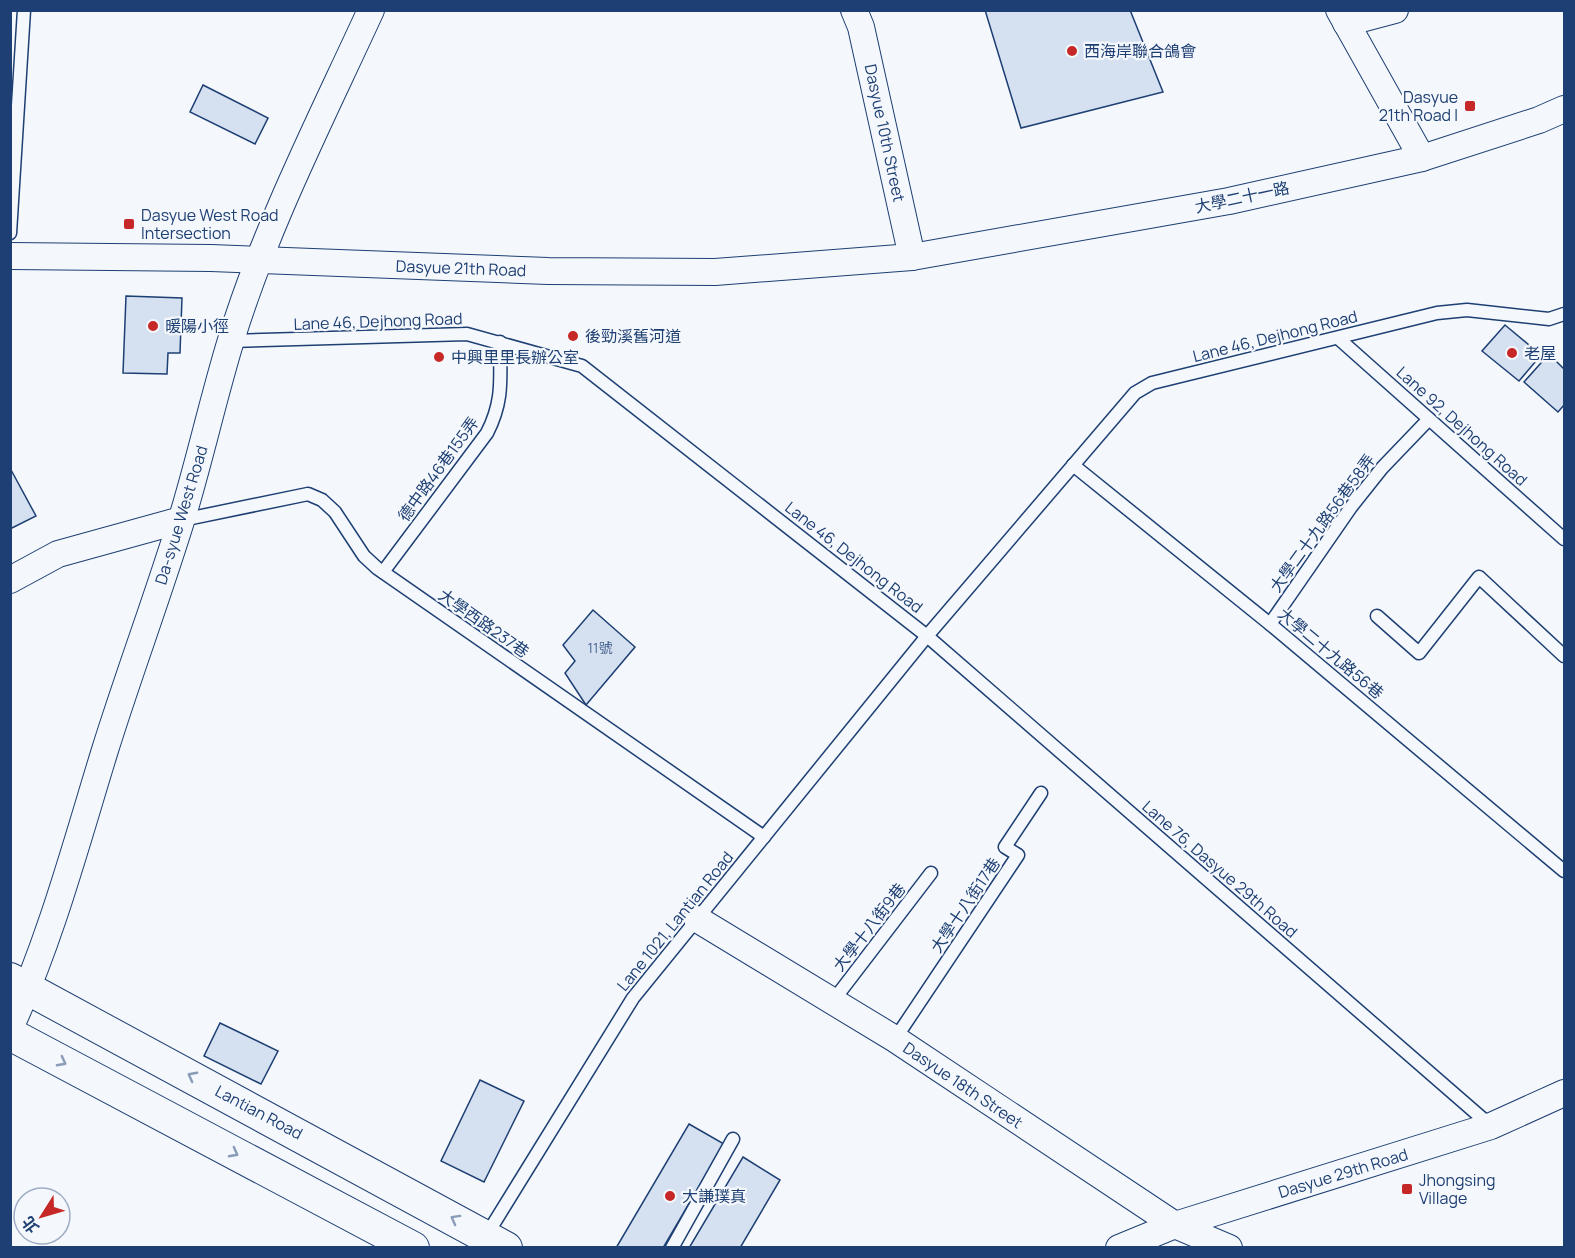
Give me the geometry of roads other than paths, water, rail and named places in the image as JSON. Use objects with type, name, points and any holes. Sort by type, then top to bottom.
[{"type":"street","name":"Da-syue West Road","points":[[10,1028],[20,984],[47,936],[107,743],[181,520],[231,341],[258,260],[371,10]]},
{"type":"street","name":"Dasyue 10th Street","points":[[854,10],[861,27],[912,257]]},
{"type":"street","points":[[1395,10],[1343,17],[1422,158]]},
{"type":"street","name":"大學二十一路","points":[[912,257],[1229,201],[1422,158],[1539,120],[1564,109]]},
{"type":"street","name":"Dasyue 21th Road","points":[[10,256],[258,260],[548,271],[715,272],[912,257]]},
{"type":"street","points":[[10,580],[58,554],[181,520]]},
{"type":"street","name":"Dasyue 18th Street","points":[[697,920],[895,1039],[1174,1226],[1229,1248]]},
{"type":"street","name":"Lantian Road","points":[[20,984],[491,1244]]},
{"type":"street","points":[[10,1034],[413,1248]]},
{"type":"street","name":"Dasyue 29th Road","points":[[1119,1248],[1174,1226],[1491,1126],[1564,1093]]},
{"type":"lane","points":[[10,233],[24,10]]},
{"type":"lane","name":"Lane 46, Dejhong Road","points":[[231,341],[467,334],[582,366],[927,636],[1135,393],[1152,383],[1437,313],[1467,310],[1549,319],[1564,314]]},
{"type":"lane","name":"Lane 92, Dejhong Road","points":[[1338,338],[1564,539]]},
{"type":"lane","name":"德中路46巷155弄","points":[[383,572],[487,433],[500,400],[500,342]]},
{"type":"lane","name":"大學二十九路56巷58弄","points":[[1270,624],[1351,507],[1382,468],[1429,419]]},
{"type":"lane","name":"大學二十九路56巷","points":[[1073,465],[1270,624],[1564,871]]},
{"type":"lane","name":"大學西路237巷","points":[[181,520],[308,494],[322,500],[335,512],[364,556],[383,572],[764,837]]},
{"type":"lane","points":[[1377,616],[1419,652],[1479,577],[1564,656]]},
{"type":"lane","name":"Lane 1021, Lantian Road","points":[[491,1244],[633,998],[927,636]]},
{"type":"lane","name":"Lane 76, Dasyue 29th Road","points":[[927,636],[1491,1126]]},
{"type":"lane","name":"大學十八街17巷","points":[[895,1039],[1018,855],[1005,847],[1041,793]]},
{"type":"lane","name":"大學十八街9巷","points":[[833,1001],[931,873]]},
{"type":"lane","points":[[672,1248],[733,1139]]},
{"type":"place","name":"西海岸聯合鴿會","points":[[1072,51]]},
{"type":"place","name":"Dasyue 21th Road I","points":[[1470,106]]},
{"type":"place","name":"Dasyue West Road Intersection","points":[[129,224]]},
{"type":"place","name":"暖陽小徑","points":[[153,326]]},
{"type":"place","name":"後勁溪舊河道","points":[[573,336]]},
{"type":"place","name":"老屋","points":[[1512,353]]},
{"type":"place","name":"中興里里長辦公室","points":[[439,357]]},
{"type":"place","name":"Jhongsing Village","points":[[1407,1189]]},
{"type":"place","name":"大謙璞真","points":[[670,1196]]}]
